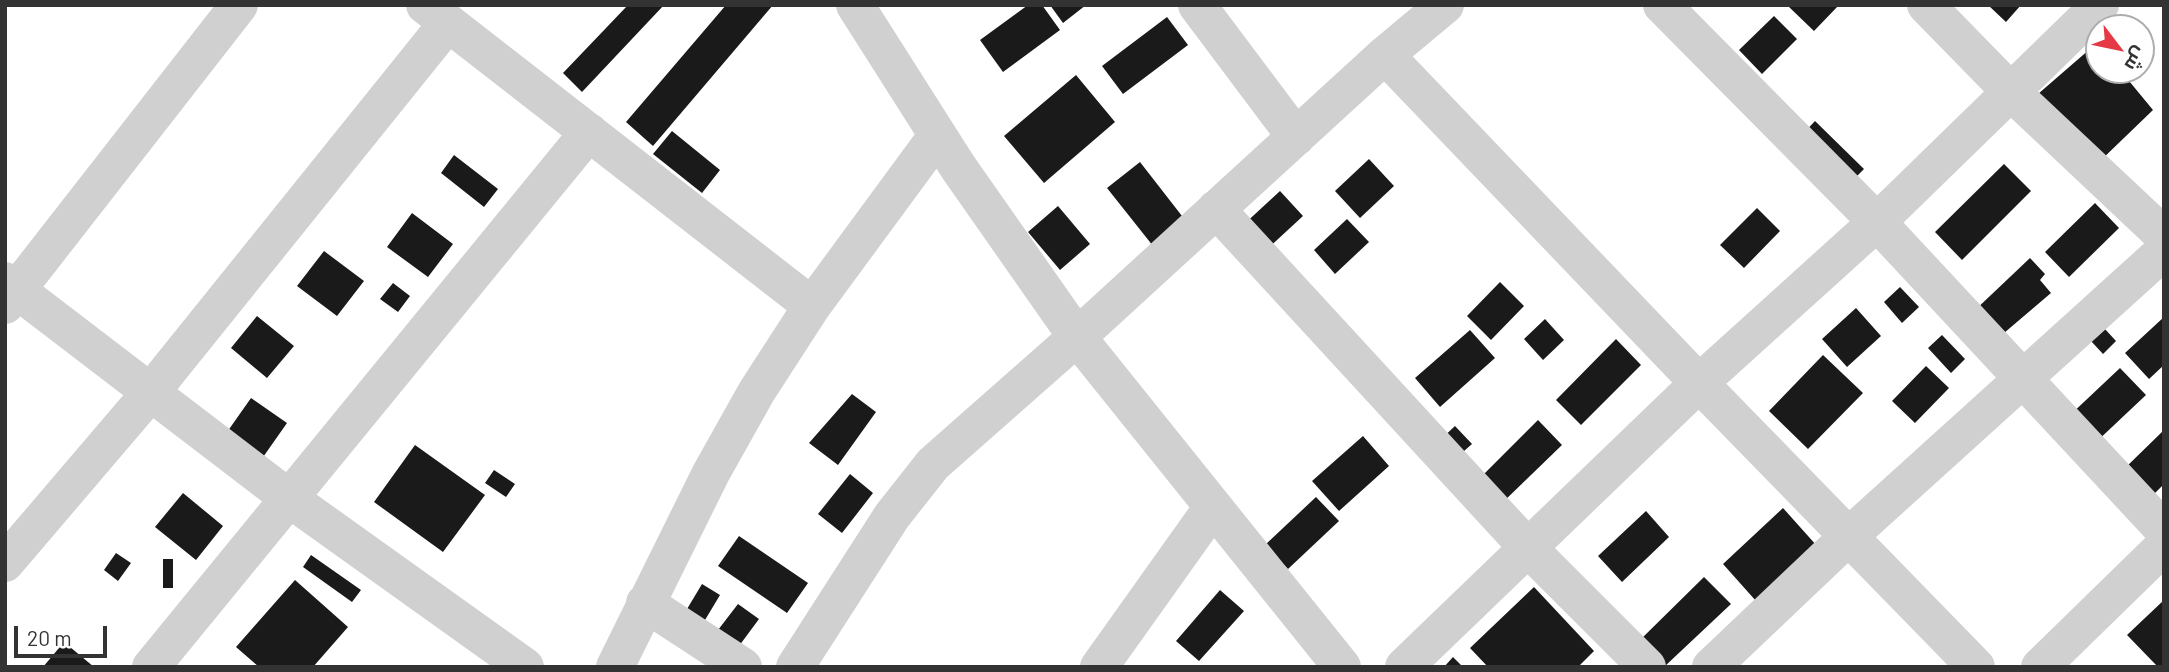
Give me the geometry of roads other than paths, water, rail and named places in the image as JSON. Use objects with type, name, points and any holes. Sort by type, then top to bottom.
[{"type":"street","points":[[239,5],[9,292],[150,393],[290,499],[525,667]]},
{"type":"street","points":[[855,5],[937,136],[1077,337],[1342,667]]},
{"type":"street","points":[[1197,5],[1296,137]]},
{"type":"street","points":[[795,667],[892,516],[933,464],[1077,337],[1385,55],[1445,5]]},
{"type":"street","points":[[1662,5],[1877,222],[2164,530]]},
{"type":"street","points":[[1926,5],[2010,92],[2164,236]]},
{"type":"street","points":[[1404,667],[1699,383],[1877,222],[2100,5]]},
{"type":"street","points":[[5,564],[150,393],[436,15],[812,306]]},
{"type":"street","points":[[1385,55],[1976,667]]},
{"type":"street","points":[[151,667],[589,132]]},
{"type":"street","points":[[615,667],[645,603],[757,391],[812,306],[937,136]]},
{"type":"street","points":[[1216,209],[1528,548],[1647,667]]},
{"type":"street","points":[[1711,667],[1849,536],[2164,251]]},
{"type":"street","points":[[1099,667],[1213,507]]},
{"type":"street","points":[[2040,667],[2164,546]]},
{"type":"street","points":[[645,603],[743,667]]}]
